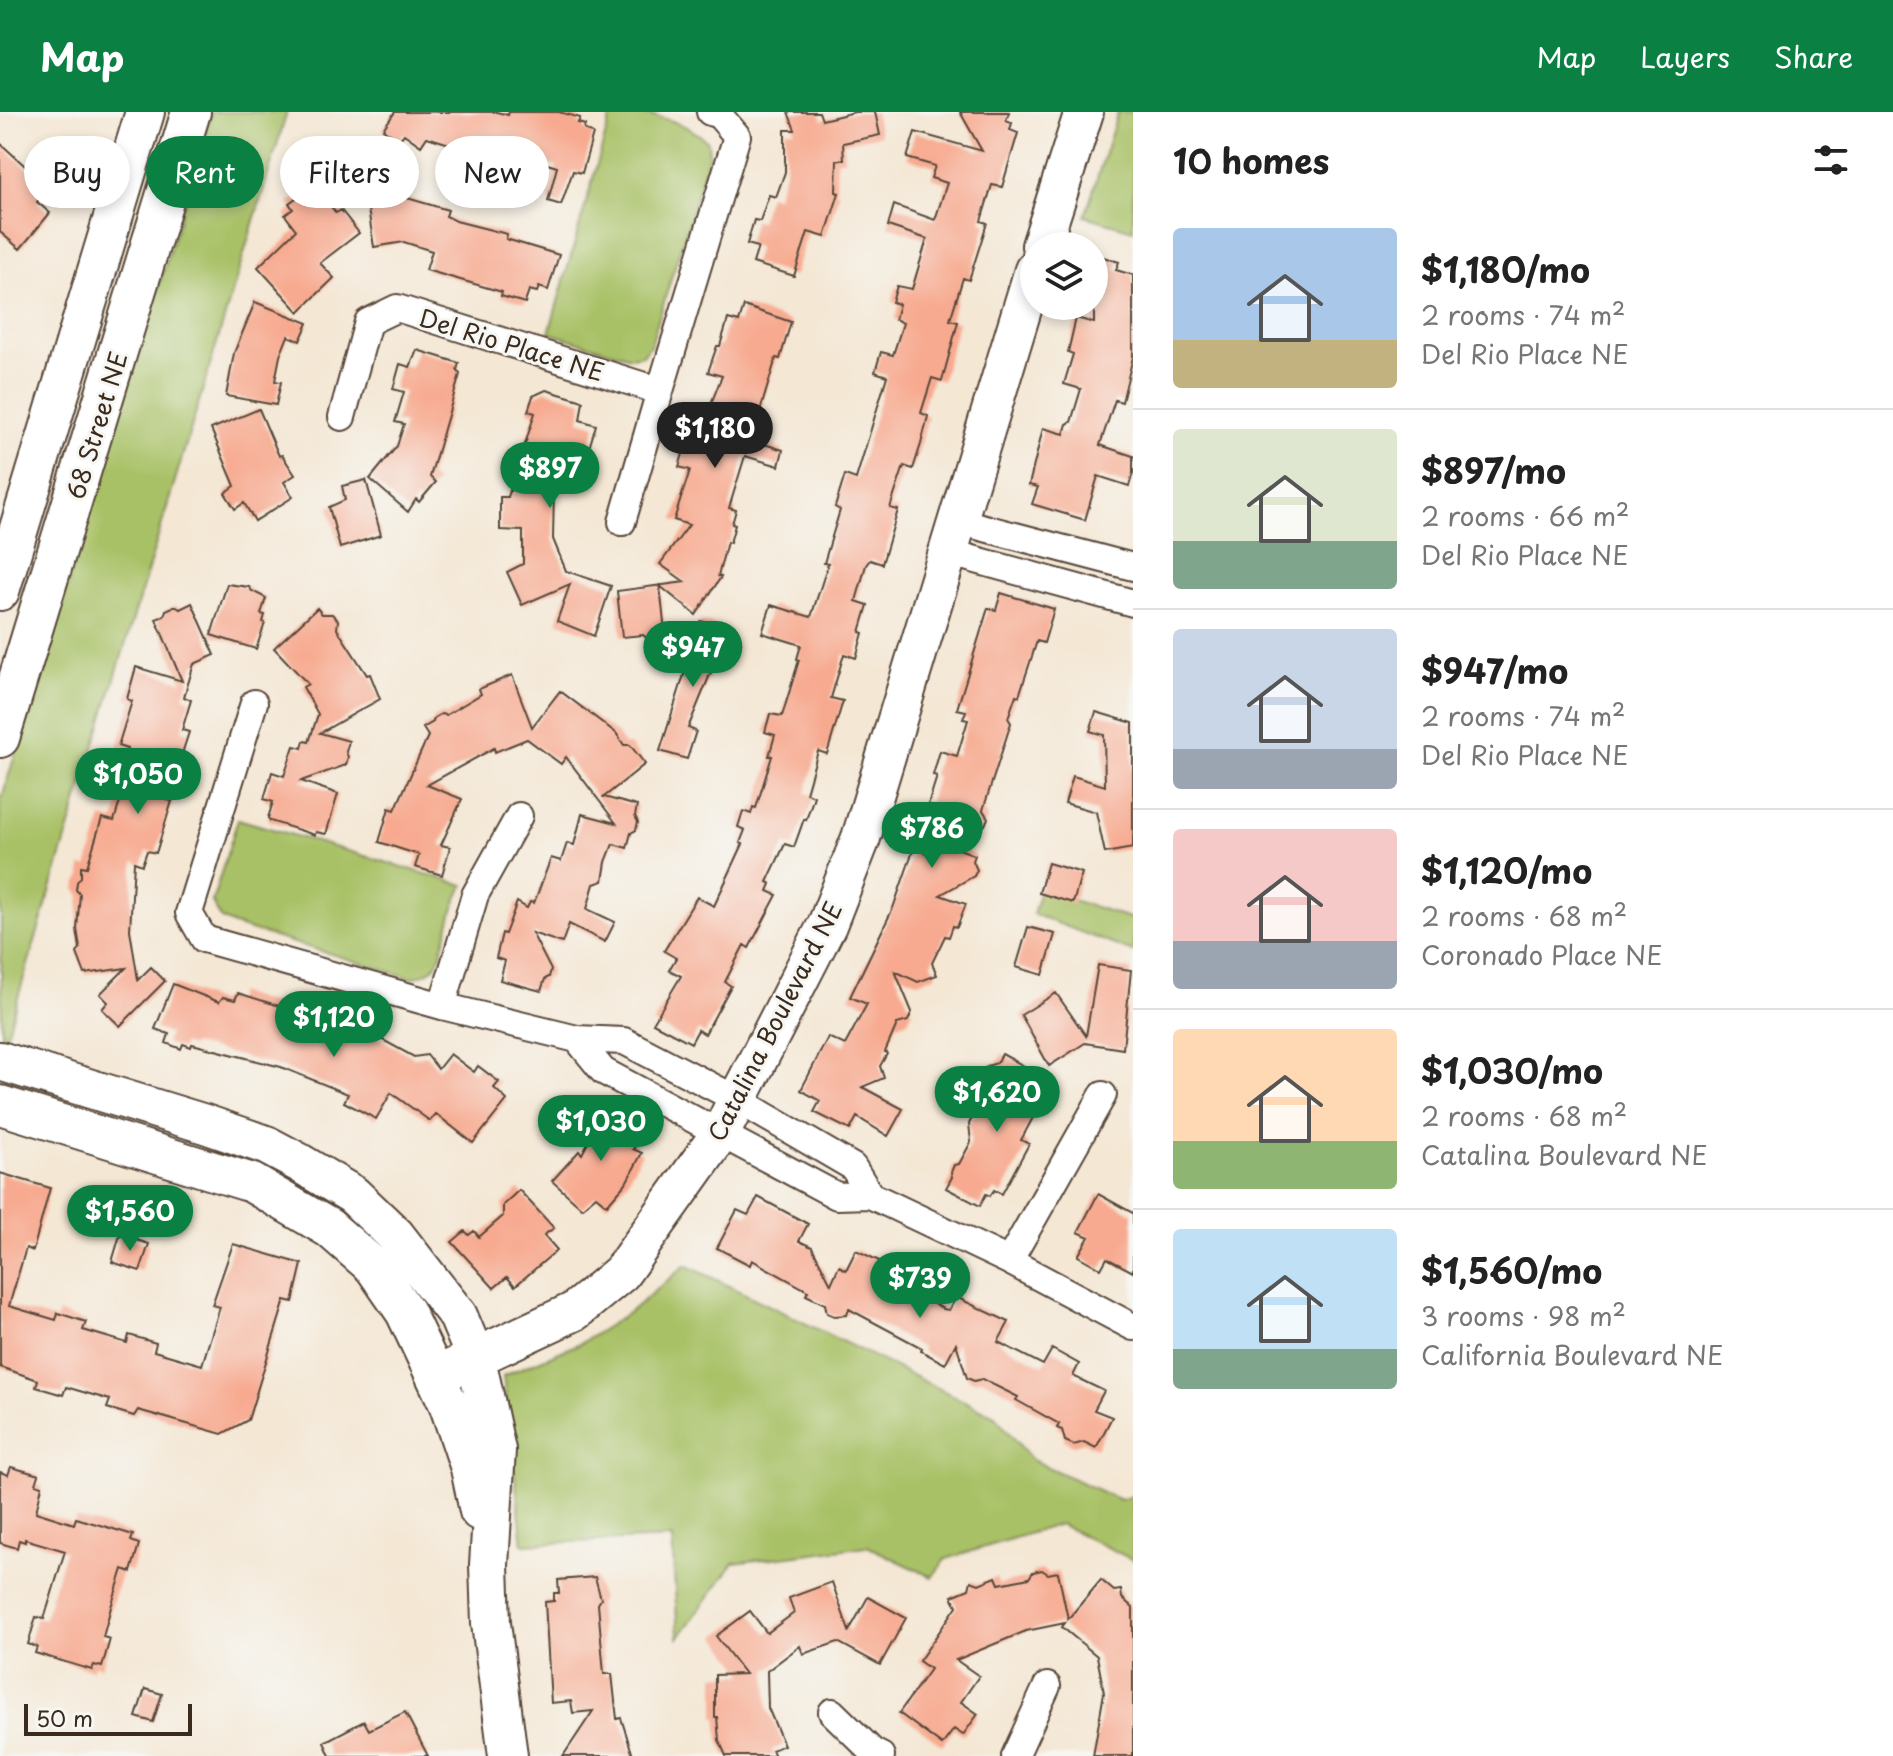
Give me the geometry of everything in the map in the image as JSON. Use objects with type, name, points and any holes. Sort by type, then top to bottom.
[{"type":"street","name":"68 Street NE","points":[[0,591],[145,112]]},
{"type":"street","name":"68 Street NE","points":[[0,738],[191,112]]},
{"type":"street","points":[[622,522],[737,136],[719,115],[710,112]]},
{"type":"street","points":[[1045,232],[1084,112]]},
{"type":"street","name":"Del Rio Place NE","points":[[342,417],[368,322],[397,308],[660,391]]},
{"type":"street","name":"Catalina Boulevard NE","points":[[436,1376],[575,1311],[621,1273],[720,1134],[827,925],[861,838],[1020,316]]},
{"type":"street","points":[[952,537],[1133,567]]},
{"type":"street","points":[[952,537],[1133,603]]},
{"type":"street","points":[[254,703],[189,913],[204,939],[442,1006],[577,1039],[624,1041],[738,1100],[853,1167],[870,1195]]},
{"type":"street","points":[[442,1006],[475,895],[519,816]]},
{"type":"street","points":[[577,1039],[603,1071],[837,1196],[870,1195],[1009,1261],[1133,1327]]},
{"type":"street","points":[[0,1061],[266,1145],[312,1170],[353,1195],[395,1235],[458,1316],[476,1359],[496,1450],[489,1565],[491,1623],[508,1756]]},
{"type":"street","points":[[1009,1261],[1103,1095]]},
{"type":"street","points":[[0,1105],[252,1183],[316,1220],[374,1267],[405,1312],[436,1376],[470,1468],[489,1565]]},
{"type":"street","points":[[1015,1756],[1047,1686]]},
{"type":"street","points":[[832,1712],[881,1756]]},
{"type":"green space","points":[[212,112],[287,112],[264,188],[264,136],[205,136]]},
{"type":"green space","points":[[612,112],[650,115],[687,127],[708,142],[709,155],[651,344],[643,355],[630,357],[549,333]]},
{"type":"green space","points":[[1118,112],[1133,112],[1133,230],[1085,216]]},
{"type":"green space","points":[[183,208],[258,208],[2,1050],[0,804]]},
{"type":"green space","points":[[238,819],[464,885],[434,967],[411,978],[221,919],[212,902]]},
{"type":"green space","points":[[1040,890],[1133,919],[1133,952],[1033,914]]},
{"type":"green space","points":[[686,1265],[995,1416],[1032,1460],[1120,1500],[1133,1496],[1133,1560],[1060,1524],[946,1559],[932,1577],[867,1546],[734,1563],[678,1638],[672,1538],[523,1544],[503,1376],[583,1342],[631,1311]]},
{"type":"building","points":[[395,112],[497,112],[508,115],[509,112],[559,112],[580,118],[578,123],[585,125],[584,129],[593,134],[582,173],[573,171],[561,205],[549,201],[557,167],[549,165],[549,136],[435,136],[435,139],[427,137],[421,146],[419,136],[393,136],[383,129]]},
{"type":"building","points":[[788,112],[819,112],[822,120],[855,112],[875,112],[880,135],[843,143],[844,160],[837,160],[836,192],[839,193],[825,237],[808,232],[794,276],[753,263],[758,247],[747,244],[754,220],[760,221],[769,195],[776,197],[785,172],[785,130],[795,130]]},
{"type":"building","points":[[960,112],[1009,112],[1006,121],[1012,123],[1010,130],[1018,133],[1002,187],[992,185],[981,221],[987,223],[969,280],[963,278],[950,320],[958,322],[942,381],[932,378],[921,413],[928,416],[913,469],[904,466],[890,508],[898,510],[882,564],[870,560],[866,565],[856,601],[868,605],[860,632],[863,633],[856,658],[844,654],[831,698],[843,701],[827,754],[818,751],[806,793],[814,796],[806,820],[794,847],[785,844],[767,882],[771,884],[768,891],[777,895],[749,948],[744,945],[725,982],[731,986],[705,1034],[698,1030],[691,1043],[653,1023],[681,976],[669,970],[676,958],[664,951],[697,897],[714,906],[743,844],[740,843],[745,830],[738,827],[743,811],[751,814],[753,807],[756,808],[775,735],[765,732],[770,714],[782,716],[801,645],[762,633],[771,605],[811,617],[828,564],[824,563],[840,510],[835,507],[845,475],[856,479],[887,376],[875,372],[881,352],[893,355],[903,323],[895,319],[899,304],[892,302],[897,286],[912,289],[927,239],[888,226],[894,205],[935,220],[947,183],[931,178],[935,166],[907,158],[915,132],[982,151]]},
{"type":"building","points":[[0,143],[24,165],[24,208],[44,208],[50,213],[20,249],[0,232]]},
{"type":"building","points":[[419,202],[448,210],[446,216],[456,221],[507,234],[506,239],[559,255],[548,290],[539,287],[537,292],[529,290],[525,303],[501,296],[502,292],[426,270],[432,251],[404,242],[374,247],[368,208],[419,208]]},
{"type":"building","points":[[332,208],[336,213],[341,210],[359,233],[320,263],[334,278],[299,312],[258,267],[296,230],[285,215],[293,209]]},
{"type":"building","points":[[1108,258],[1119,262],[1116,270],[1133,275],[1133,357],[1122,402],[1115,400],[1100,445],[1133,456],[1133,473],[1129,486],[1098,476],[1085,520],[1032,504],[1038,487],[1029,485],[1043,428],[1064,434],[1081,389],[1064,384],[1073,354],[1068,352],[1076,320],[1094,323],[1094,320],[1108,320]]},
{"type":"building","points":[[255,302],[308,323],[300,341],[288,336],[280,356],[275,381],[281,382],[276,405],[226,396],[234,353]]},
{"type":"building","points":[[744,306],[791,322],[780,359],[776,358],[758,418],[762,419],[755,441],[783,450],[779,466],[745,456],[729,508],[736,510],[732,524],[735,525],[730,543],[727,542],[718,576],[721,577],[696,615],[660,586],[665,632],[654,633],[649,640],[643,635],[622,637],[617,591],[685,582],[660,564],[689,525],[674,520],[690,470],[679,467],[686,444],[690,445],[699,414],[706,416],[722,376],[708,372],[717,346],[720,346],[728,319],[739,322]]},
{"type":"building","points":[[417,350],[459,363],[457,370],[460,374],[430,477],[436,482],[419,502],[416,499],[408,512],[370,479],[397,446],[404,424],[395,422],[404,392],[393,389],[400,364],[410,367]]},
{"type":"building","points":[[546,390],[583,401],[580,420],[596,425],[589,448],[584,446],[574,479],[567,477],[560,492],[554,491],[553,539],[566,571],[611,586],[594,636],[557,621],[570,584],[522,605],[507,572],[523,564],[523,531],[500,530],[500,497],[508,497],[535,413],[528,411],[533,396]]},
{"type":"building","points":[[259,409],[279,456],[282,455],[295,475],[284,482],[293,497],[255,521],[244,503],[235,509],[225,493],[235,486],[211,429]]},
{"type":"building","points":[[366,480],[381,535],[340,548],[329,507],[345,500],[342,486]]},
{"type":"building","points":[[227,584],[249,587],[266,598],[261,614],[265,615],[265,623],[256,649],[211,635]]},
{"type":"building","points":[[1001,593],[1054,609],[1044,643],[1037,641],[1019,696],[1016,695],[1008,718],[1011,723],[983,810],[988,818],[985,825],[951,846],[975,855],[973,861],[977,870],[974,876],[940,895],[966,904],[957,927],[953,926],[949,937],[945,936],[932,963],[937,975],[918,982],[895,971],[912,1012],[908,1021],[897,1024],[885,1052],[887,1054],[880,1066],[884,1078],[862,1087],[903,1109],[888,1136],[857,1117],[850,1130],[814,1112],[820,1101],[801,1090],[828,1037],[845,1045],[867,1004],[850,997],[893,908],[914,848],[926,853],[937,815],[937,808],[928,805],[937,776],[933,775],[940,751],[957,756],[968,720],[963,719],[966,711],[957,709],[988,608],[996,610]]},
{"type":"building","points":[[192,603],[215,655],[194,664],[184,697],[191,700],[182,730],[189,732],[167,800],[172,801],[156,853],[147,851],[142,865],[134,862],[130,930],[138,980],[151,967],[165,981],[120,1026],[102,1009],[108,1002],[100,994],[126,968],[85,974],[77,953],[80,948],[77,929],[80,894],[76,890],[77,882],[81,877],[81,866],[87,867],[102,818],[114,821],[132,761],[124,758],[127,749],[118,746],[132,701],[127,699],[136,667],[182,681],[156,619],[175,606],[180,609]]},
{"type":"building","points":[[317,608],[322,614],[332,614],[338,620],[337,629],[367,675],[370,674],[380,699],[320,733],[349,741],[346,765],[301,781],[338,794],[326,834],[316,832],[315,835],[270,821],[268,818],[273,802],[264,799],[272,772],[284,776],[294,746],[302,748],[304,741],[309,742],[318,714],[303,687],[308,684],[274,648]]},
{"type":"building","points":[[701,621],[728,629],[720,656],[688,728],[696,731],[687,759],[660,751]]},
{"type":"building","points":[[512,675],[532,727],[560,691],[616,733],[624,745],[630,745],[645,764],[604,797],[637,806],[636,830],[631,833],[627,848],[613,844],[603,881],[594,884],[587,909],[615,922],[605,942],[569,924],[562,943],[532,933],[551,970],[541,991],[500,980],[505,961],[496,958],[502,933],[505,934],[517,902],[527,908],[530,902],[534,903],[551,858],[561,861],[567,843],[574,845],[582,814],[616,823],[566,757],[561,764],[527,739],[495,752],[494,748],[427,785],[462,799],[441,845],[450,847],[442,875],[415,867],[419,855],[379,842],[389,808],[395,810],[428,736],[423,728],[434,718],[446,715],[481,694],[479,689]]},
{"type":"building","points":[[1096,712],[1133,723],[1133,848],[1105,853],[1096,812],[1065,803],[1073,776],[1105,786],[1104,735],[1090,731]]},
{"type":"building","points":[[1048,863],[1082,873],[1073,903],[1039,893]]},
{"type":"building","points":[[1028,927],[1055,934],[1043,975],[1016,967]]},
{"type":"building","points":[[1098,965],[1131,970],[1123,1049],[1085,1043],[1049,1066],[1021,1015],[1056,993],[1086,1036]]},
{"type":"building","points":[[173,984],[219,1002],[223,997],[235,1000],[238,993],[289,1009],[287,1016],[320,1028],[338,1031],[340,1024],[370,1033],[414,1057],[427,1055],[438,1069],[450,1054],[474,1072],[478,1066],[499,1082],[494,1088],[507,1100],[473,1143],[436,1114],[430,1121],[391,1093],[376,1119],[344,1102],[348,1094],[281,1067],[192,1044],[191,1047],[183,1044],[181,1049],[166,1043],[169,1034],[155,1029]]},
{"type":"building","points":[[1002,1054],[1037,1073],[1020,1084],[1044,1097],[1021,1140],[1029,1144],[1002,1194],[994,1190],[990,1196],[986,1194],[980,1206],[946,1188],[954,1165],[959,1164],[971,1142],[969,1124],[973,1116],[1014,1105],[983,1088],[986,1082],[983,1073],[987,1066],[997,1063]]},
{"type":"building","points":[[605,1111],[639,1128],[632,1140],[637,1143],[633,1149],[642,1153],[626,1183],[607,1205],[596,1196],[582,1208],[552,1181],[579,1151],[582,1154]]},
{"type":"building","points":[[0,1173],[50,1188],[33,1251],[26,1248],[9,1306],[56,1320],[58,1313],[86,1322],[83,1330],[127,1343],[129,1335],[156,1343],[154,1351],[202,1365],[220,1307],[212,1305],[233,1244],[302,1264],[293,1302],[285,1300],[248,1420],[222,1434],[138,1410],[134,1416],[107,1408],[110,1400],[66,1387],[63,1395],[36,1387],[38,1380],[0,1367]]},
{"type":"building","points":[[519,1190],[554,1228],[544,1235],[557,1250],[515,1286],[507,1277],[494,1288],[452,1242],[465,1231],[469,1235],[474,1231],[479,1237],[503,1216],[503,1205]]},
{"type":"building","points":[[1098,1194],[1133,1213],[1133,1272],[1107,1258],[1101,1269],[1078,1256],[1089,1237],[1078,1232]]},
{"type":"building","points":[[758,1197],[808,1224],[799,1241],[812,1247],[831,1284],[839,1266],[846,1270],[856,1250],[909,1275],[903,1287],[943,1309],[949,1310],[956,1297],[1009,1322],[998,1342],[1043,1365],[1052,1349],[1079,1364],[1073,1376],[1104,1391],[1094,1410],[1112,1417],[1096,1448],[1084,1442],[1074,1445],[1065,1441],[1062,1430],[1057,1428],[1059,1424],[1016,1400],[1018,1397],[982,1379],[974,1381],[967,1378],[956,1343],[945,1364],[921,1351],[922,1348],[849,1309],[847,1315],[827,1313],[825,1304],[806,1295],[808,1291],[752,1260],[750,1265],[717,1248],[737,1210],[748,1215]]},
{"type":"building","points":[[120,1235],[149,1244],[140,1271],[112,1262]]},
{"type":"building","points":[[11,1467],[39,1475],[36,1484],[42,1486],[36,1512],[74,1524],[76,1518],[133,1535],[131,1541],[139,1544],[131,1572],[123,1569],[111,1607],[103,1637],[110,1639],[102,1667],[94,1665],[92,1670],[35,1653],[37,1647],[28,1644],[36,1617],[44,1619],[65,1551],[25,1539],[25,1542],[19,1540],[17,1548],[0,1543],[0,1472],[8,1475]]},
{"type":"building","points":[[1042,1570],[1048,1574],[1058,1572],[1068,1619],[1101,1580],[1114,1591],[1121,1590],[1122,1598],[1133,1608],[1133,1756],[1093,1756],[1104,1693],[1097,1656],[1062,1627],[1065,1623],[1026,1631],[956,1660],[979,1676],[961,1702],[978,1714],[963,1735],[954,1729],[942,1745],[899,1713],[930,1669],[919,1661],[957,1606],[952,1596],[969,1589],[971,1581],[979,1584],[996,1577],[999,1584],[1029,1578],[1033,1572]]},
{"type":"building","points":[[595,1577],[601,1599],[598,1604],[604,1674],[612,1674],[617,1719],[621,1718],[633,1756],[563,1756],[593,1711],[573,1713],[571,1701],[551,1703],[545,1602],[554,1601],[554,1593],[559,1593],[558,1580]]},
{"type":"building","points":[[832,1582],[849,1631],[868,1597],[906,1618],[880,1665],[838,1642],[803,1654],[800,1646],[767,1671],[768,1708],[784,1745],[772,1750],[775,1756],[726,1756],[715,1717],[715,1675],[745,1674],[716,1636],[750,1611],[767,1633],[794,1613],[789,1598]]},
{"type":"building","points":[[145,1689],[162,1694],[153,1722],[136,1717]]},
{"type":"building","points":[[405,1712],[428,1756],[330,1756],[324,1742],[364,1721],[369,1730]]}]
